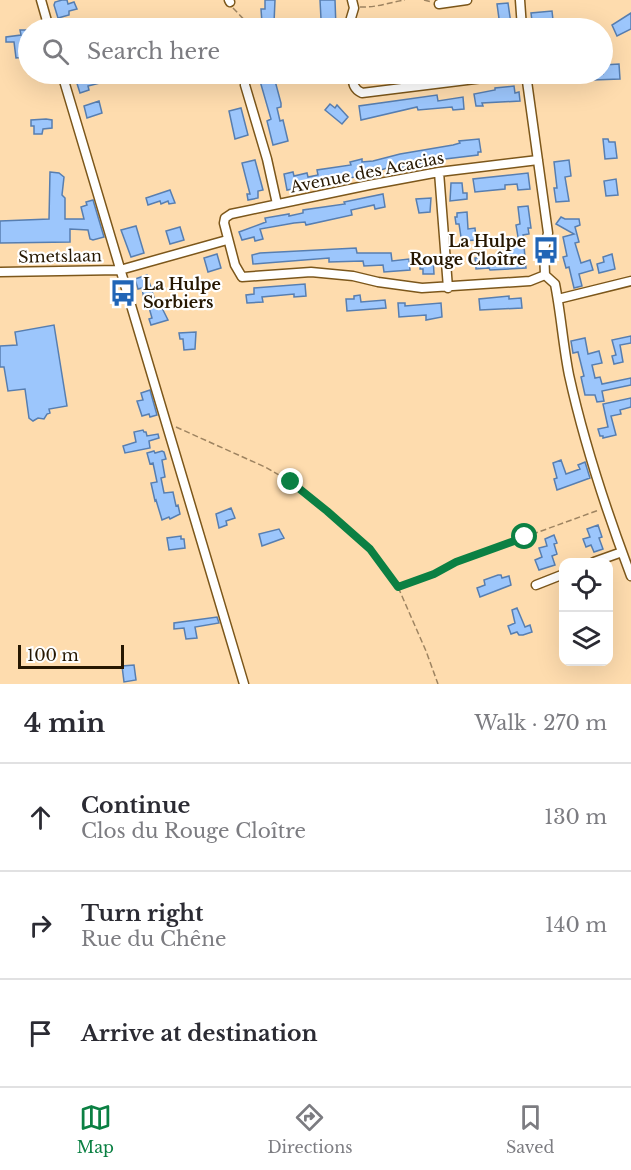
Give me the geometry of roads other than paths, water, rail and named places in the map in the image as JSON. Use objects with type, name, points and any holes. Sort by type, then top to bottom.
[{"type":"street","points":[[41,0],[46,18]]},
{"type":"street","points":[[439,4],[467,0]]},
{"type":"street","points":[[520,0],[521,18]]},
{"type":"street","points":[[65,84],[244,684]]},
{"type":"street","points":[[353,84],[356,90],[362,93],[434,84]]},
{"type":"street","points":[[527,84],[548,233],[544,249],[545,275],[555,284],[569,373],[590,453],[631,576]]},
{"type":"street","points":[[244,85],[267,159],[276,204]]},
{"type":"street","name":"Avenue des Acacias","points":[[227,240],[224,223],[225,218],[231,214],[439,172],[538,160]]},
{"type":"street","points":[[439,172],[448,288]]},
{"type":"street","points":[[227,240],[242,277],[311,272],[353,276],[401,286],[448,288],[530,281],[545,275]]},
{"type":"street","name":"Smetslaan","points":[[0,272],[120,270],[227,240]]},
{"type":"street","points":[[558,298],[631,281]]},
{"type":"street","points":[[605,558],[622,552]]},
{"type":"street","points":[[536,585],[559,576]]},
{"type":"place","name":"La Hulpe Rouge Cloître","points":[[546,250]]},
{"type":"place","name":"La Hulpe Sorbiers","points":[[123,293]]}]
